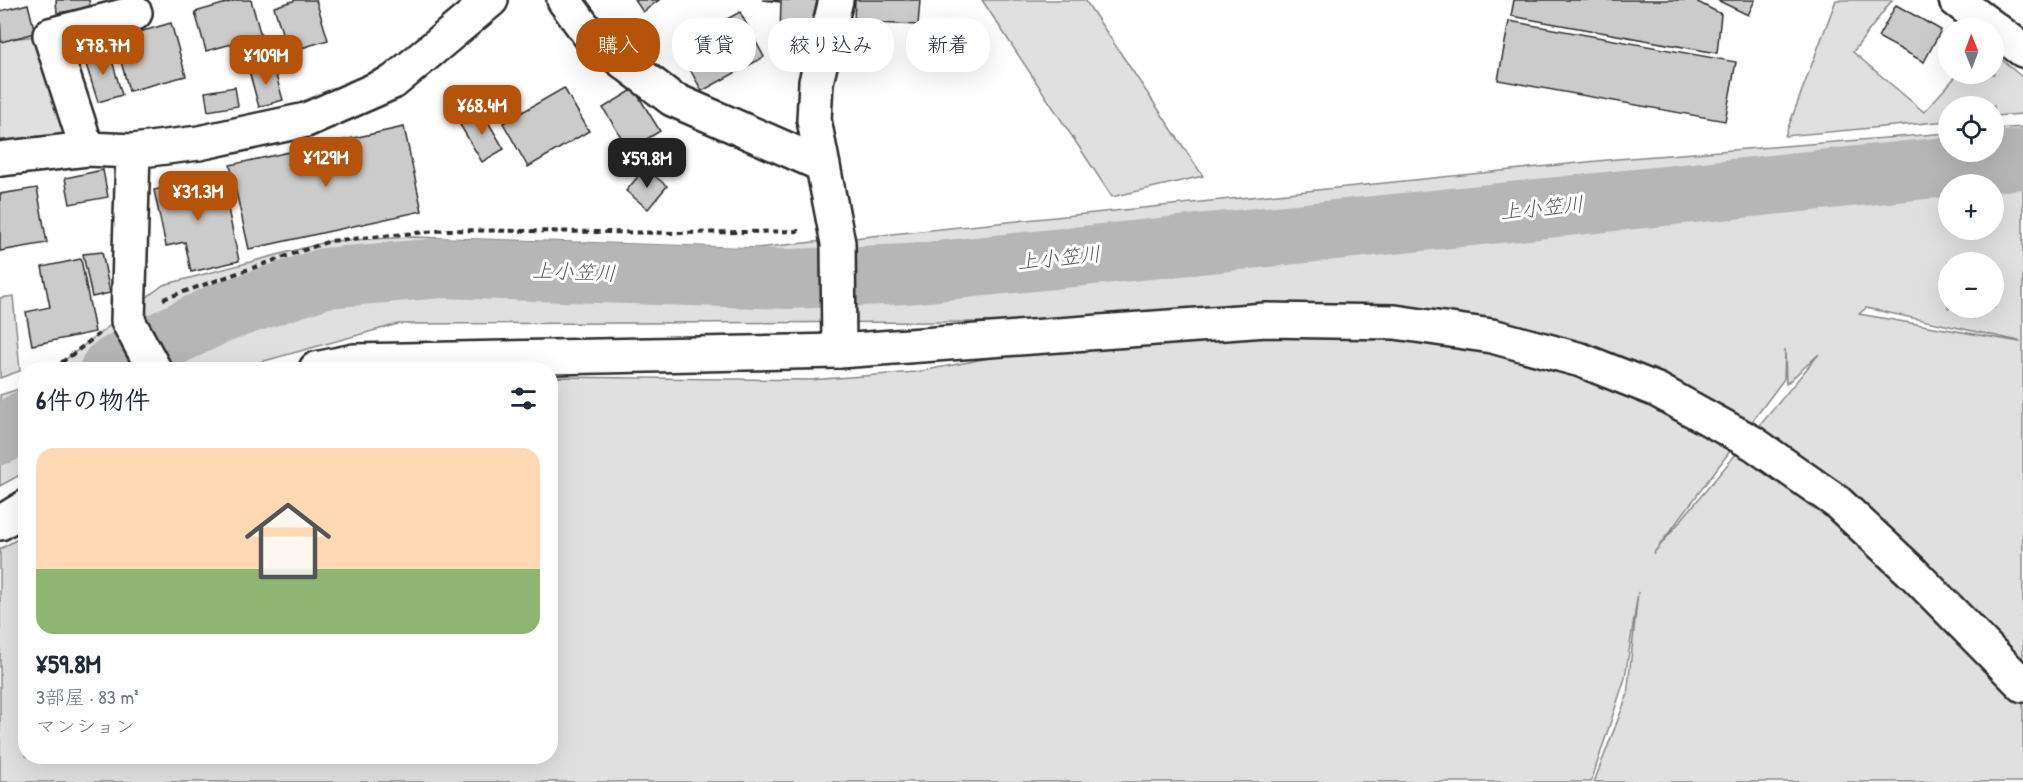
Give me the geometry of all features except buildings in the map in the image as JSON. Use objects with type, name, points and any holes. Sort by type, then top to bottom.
[{"type":"street","points":[[0,159],[87,149],[133,151],[199,143],[306,120],[393,82],[491,0]]},
{"type":"street","points":[[564,0],[591,37],[672,99],[823,165]]},
{"type":"street","points":[[836,0],[816,82],[814,120],[837,237],[838,351]]},
{"type":"street","points":[[1956,0],[2023,50]]},
{"type":"street","points":[[87,149],[50,35],[135,13]]},
{"type":"street","points":[[133,151],[128,316],[151,362]]},
{"type":"street","points":[[349,362],[838,351],[1266,320],[1395,322],[1492,336],[1581,360],[1657,390],[1753,443],[1837,502],[1913,573],[2023,685]]},
{"type":"street","points":[[0,523],[18,512]]},
{"type":"path","points":[[63,362],[128,316],[330,241],[447,230],[837,237]]},
{"type":"shaded area","points":[[982,0],[1085,0],[1203,176],[1112,197]]},
{"type":"shaded area","points":[[1836,0],[1892,0],[1853,52],[1924,112],[1938,96],[1938,122],[1785,136]]},
{"type":"shaded area","points":[[47,35],[79,142],[0,150],[0,40]]},
{"type":"shaded area","points":[[2004,62],[2023,78],[2023,114],[2004,115],[2004,96],[1938,96],[1949,84],[2004,84]]},
{"type":"shaded area","points":[[2023,127],[2023,782],[1594,782],[1627,696],[1638,592],[1625,678],[1591,782],[0,782],[0,549],[18,539],[18,764],[558,764],[558,377],[810,380],[916,372],[1148,328],[1200,321],[398,324],[260,362],[62,362],[163,285],[330,241],[413,237],[756,248],[1617,159],[1938,134],[1938,162],[2004,162],[2004,128]],"holes":[[[1866,308],[2020,342],[1859,314]],[[1785,349],[1786,384],[1819,354],[1653,554],[1784,379]]]},
{"type":"shaded area","points":[[13,296],[19,362],[18,372],[0,378],[0,298]]},
{"type":"shaded area","points":[[18,389],[18,476],[0,486],[0,395]]},
{"type":"waterway","name":"上小笠川","points":[[122,362],[220,313],[325,278],[441,268],[789,279],[908,274],[2023,159]]},
{"type":"waterway","name":"上小笠川","points":[[0,435],[18,425]]}]
